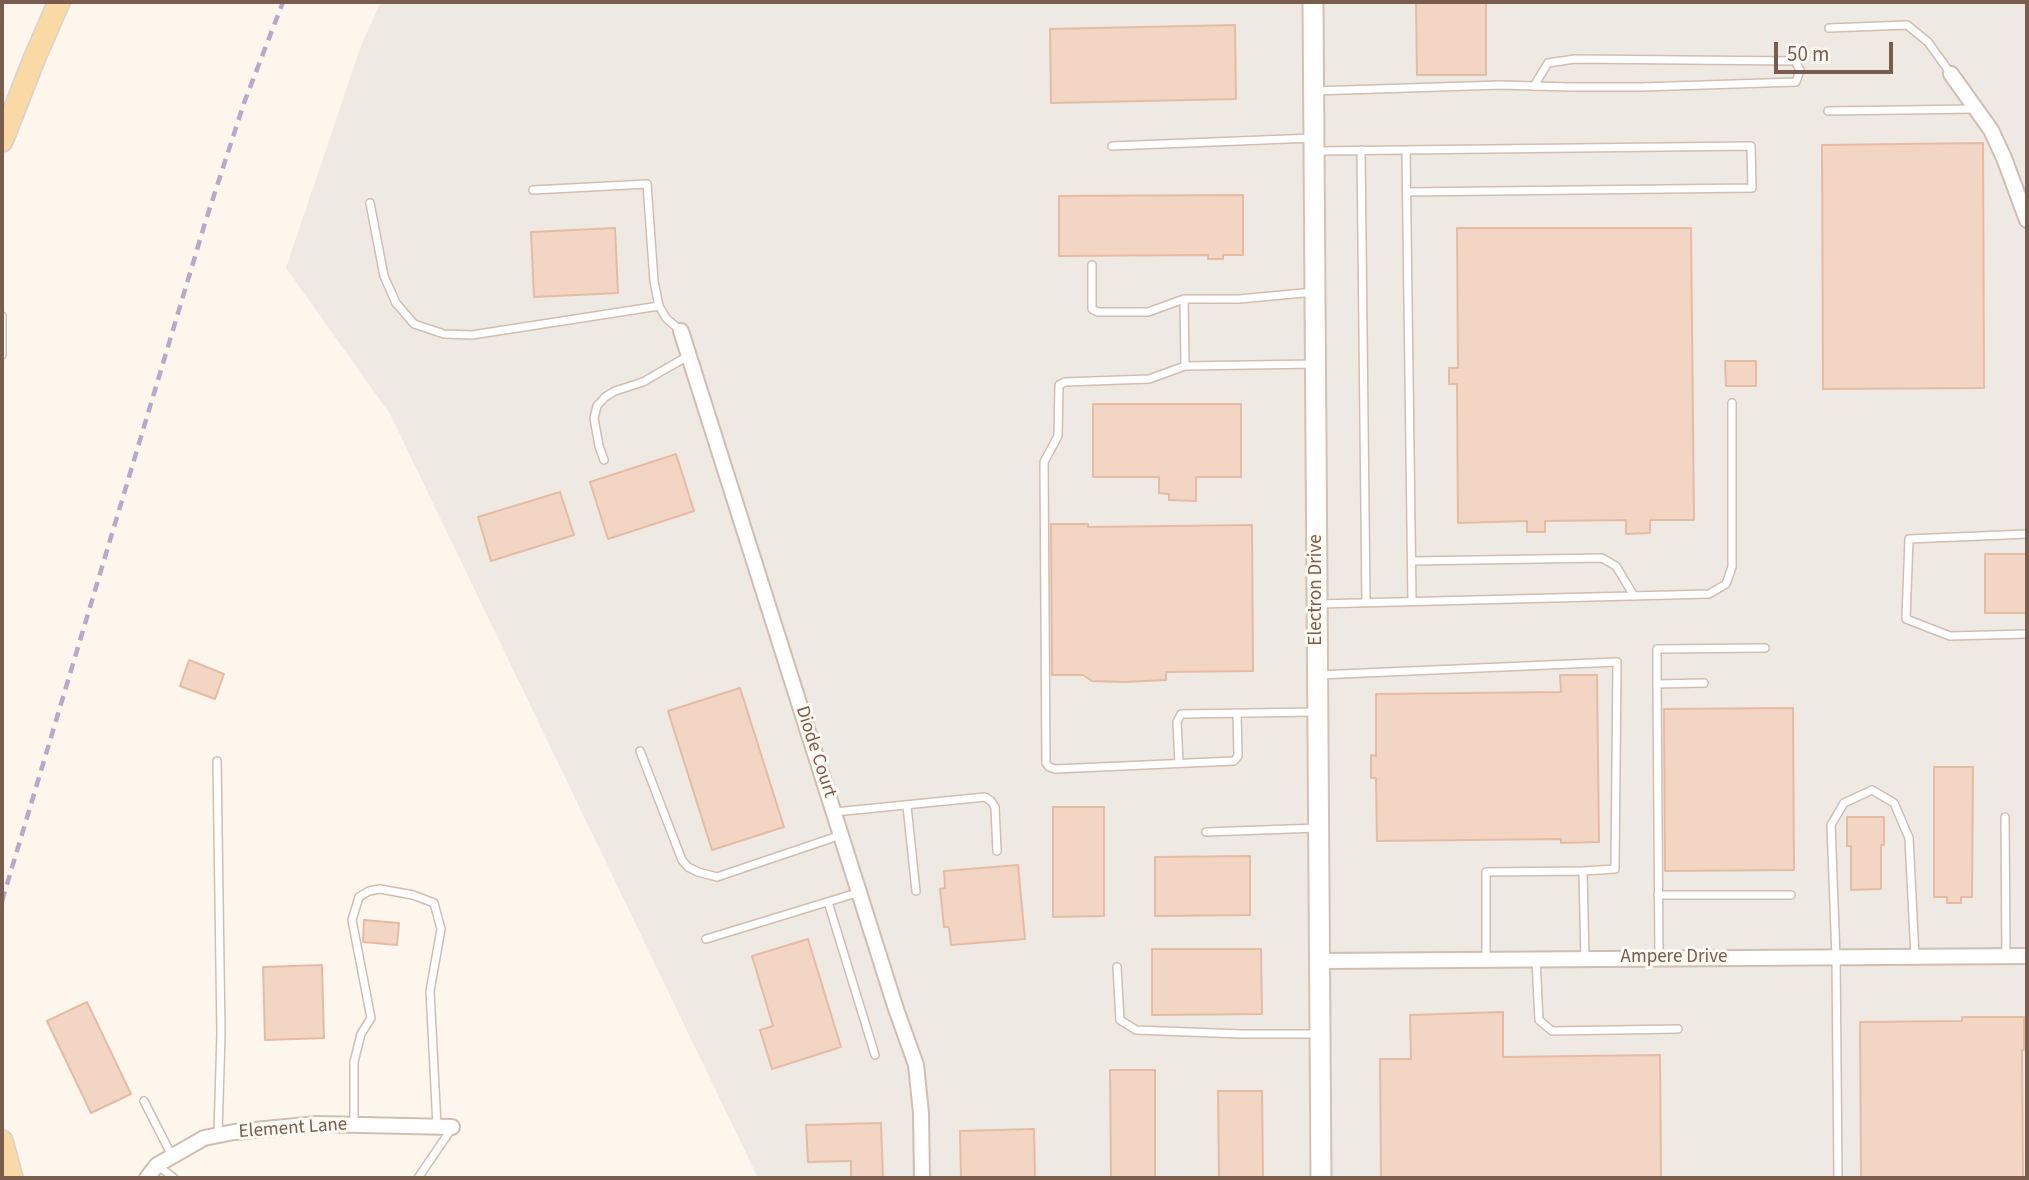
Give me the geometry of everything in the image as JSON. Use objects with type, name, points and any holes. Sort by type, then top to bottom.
[{"type":"main road","points":[[2,141],[60,2]]},
{"type":"main road","points":[[2,1142],[12,1178]]},
{"type":"street","name":"Electron Drive","points":[[1313,2],[1321,1178]]},
{"type":"street","points":[[1951,74],[1991,130],[2027,220]]},
{"type":"street","name":"Diode Court","points":[[681,331],[916,1065],[922,1178]]},
{"type":"street","name":"Ampere Drive","points":[[1320,961],[2027,956]]},
{"type":"street","name":"Element Lane","points":[[147,1178],[157,1165],[204,1138],[218,1135],[317,1124],[452,1127]]},
{"type":"lane","points":[[1829,28],[1907,25],[1928,42],[1951,74]]},
{"type":"lane","points":[[1313,91],[1534,86],[1642,87],[1796,82],[1800,70],[1796,61],[1575,58],[1548,63],[1534,86]]},
{"type":"lane","points":[[1828,111],[1976,108]]},
{"type":"lane","points":[[1112,146],[1314,144],[1360,150],[1751,146],[1752,188],[1407,192]]},
{"type":"lane","points":[[1360,150],[1366,603]]},
{"type":"lane","points":[[1406,150],[1412,601]]},
{"type":"lane","points":[[533,190],[647,184],[654,281],[659,306],[666,318],[681,331]]},
{"type":"lane","points":[[370,203],[384,276],[396,303],[414,324],[444,334],[472,335],[659,306]]},
{"type":"lane","points":[[1092,265],[1092,309],[1098,312],[1148,312],[1184,299],[1239,299],[1315,292]]},
{"type":"lane","points":[[1184,299],[1185,366]]},
{"type":"lane","points":[[2,316],[2,355]]},
{"type":"lane","points":[[604,460],[594,418],[597,406],[614,391],[643,382],[688,356]]},
{"type":"lane","points":[[1237,713],[1237,759],[1055,769],[1046,763],[1044,462],[1058,436],[1059,385],[1065,382],[1149,379],[1185,366],[1315,364]]},
{"type":"lane","points":[[1317,604],[1709,594],[1726,584],[1732,567],[1732,403]]},
{"type":"lane","points":[[2027,534],[1909,539],[1906,619],[1950,636],[2027,634]]},
{"type":"lane","points":[[1412,561],[1602,558],[1616,566],[1634,596]]},
{"type":"lane","points":[[1659,958],[1657,649],[1765,648]]},
{"type":"lane","points":[[1318,675],[1617,662],[1615,869],[1486,872],[1486,959]]},
{"type":"lane","points":[[1657,684],[1704,683]]},
{"type":"lane","points":[[1179,763],[1177,723],[1181,714],[1318,712]]},
{"type":"lane","points":[[640,751],[682,860],[698,872],[717,877],[842,835]]},
{"type":"lane","points":[[218,761],[221,1034],[218,1135]]},
{"type":"lane","points":[[1838,1178],[1836,957],[1831,825],[1844,803],[1872,790],[1894,803],[1909,838],[1915,956]]},
{"type":"lane","points":[[835,812],[985,797],[991,800],[995,807],[998,851]]},
{"type":"lane","points":[[907,806],[916,891]]},
{"type":"lane","points":[[2005,817],[2006,956]]},
{"type":"lane","points":[[1206,831],[1319,828]]},
{"type":"lane","points":[[1583,871],[1585,959]]},
{"type":"lane","points":[[355,1125],[354,1062],[361,1034],[371,1018],[352,920],[359,897],[380,889],[413,895],[434,904],[441,929],[430,992],[437,1126]]},
{"type":"lane","points":[[706,939],[860,892]]},
{"type":"lane","points":[[1658,895],[1791,895]]},
{"type":"lane","points":[[828,902],[875,1055]]},
{"type":"lane","points":[[1536,959],[1539,1020],[1552,1031],[1678,1029]]},
{"type":"lane","points":[[1117,967],[1120,1020],[1136,1030],[1320,1034]]},
{"type":"lane","points":[[144,1101],[172,1156]]},
{"type":"lane","points":[[418,1178],[452,1127]]},
{"type":"lane","points":[[157,1165],[174,1178]]},
{"type":"shaded area","points":[[381,2],[2027,2],[2027,1178],[758,1178],[390,414],[286,268],[362,43]]},
{"type":"building","points":[[1416,2],[1486,2],[1486,75],[1417,75]]},
{"type":"building","points":[[1235,25],[1236,99],[1051,103],[1050,29]]},
{"type":"building","points":[[1983,143],[1984,388],[1823,389],[1822,145]]},
{"type":"building","points":[[1243,195],[1243,255],[1223,255],[1223,259],[1208,259],[1208,255],[1059,256],[1059,196]]},
{"type":"building","points":[[615,228],[618,293],[534,297],[531,232]]},
{"type":"building","points":[[1457,228],[1691,228],[1694,520],[1650,520],[1650,533],[1626,534],[1626,520],[1545,521],[1545,532],[1527,532],[1527,521],[1458,523],[1457,384],[1449,384],[1449,368],[1458,368]]},
{"type":"building","points":[[1725,361],[1756,361],[1756,386],[1726,386]]},
{"type":"building","points":[[1093,404],[1241,404],[1241,477],[1196,477],[1196,501],[1169,500],[1169,494],[1159,493],[1159,477],[1093,477]]},
{"type":"building","points":[[676,454],[694,511],[608,539],[590,482]]},
{"type":"building","points":[[560,492],[574,535],[491,561],[478,517]]},
{"type":"building","points":[[1051,524],[1088,524],[1088,527],[1252,525],[1253,671],[1166,672],[1166,680],[1124,682],[1092,681],[1083,675],[1052,675]]},
{"type":"building","points":[[1985,554],[2027,554],[2027,613],[1985,613]]},
{"type":"building","points":[[189,660],[224,674],[215,699],[180,686]]},
{"type":"building","points":[[1560,675],[1597,675],[1599,842],[1561,843],[1561,839],[1377,841],[1376,778],[1371,778],[1371,755],[1376,756],[1376,694],[1561,692]]},
{"type":"building","points":[[740,688],[784,827],[712,850],[668,711]]},
{"type":"building","points":[[1793,708],[1794,870],[1665,871],[1664,709]]},
{"type":"building","points":[[1934,767],[1973,767],[1972,897],[1961,897],[1961,903],[1947,903],[1947,897],[1934,897]]},
{"type":"building","points":[[1053,807],[1104,807],[1104,916],[1053,917]]},
{"type":"building","points":[[1847,817],[1884,817],[1881,889],[1851,890],[1851,846],[1847,846]]},
{"type":"building","points":[[1250,856],[1250,915],[1155,916],[1155,857]]},
{"type":"building","points":[[1018,865],[1025,939],[951,945],[949,927],[944,927],[940,889],[945,888],[944,871]]},
{"type":"building","points":[[364,920],[399,923],[397,945],[363,942]]},
{"type":"building","points":[[808,939],[841,1047],[772,1069],[760,1030],[773,1026],[752,956]]},
{"type":"building","points":[[1152,949],[1261,949],[1262,1014],[1152,1015]]},
{"type":"building","points":[[322,965],[324,1038],[265,1040],[263,967]]},
{"type":"building","points":[[87,1002],[131,1094],[91,1113],[47,1021]]},
{"type":"building","points":[[1503,1012],[1503,1057],[1660,1055],[1661,1178],[1381,1178],[1380,1059],[1411,1059],[1410,1015]]},
{"type":"building","points":[[1962,1017],[2024,1017],[2023,1178],[1861,1178],[1860,1022],[1962,1021]]},
{"type":"building","points":[[1110,1070],[1155,1070],[1155,1178],[1111,1178]]},
{"type":"building","points":[[1218,1091],[1262,1091],[1263,1178],[1219,1178]]},
{"type":"building","points":[[881,1123],[883,1178],[851,1178],[851,1161],[808,1162],[806,1125]]},
{"type":"building","points":[[1034,1129],[1035,1178],[961,1178],[960,1131]]},
{"type":"railway","points":[[2,901],[205,223],[244,103],[283,2]]}]
